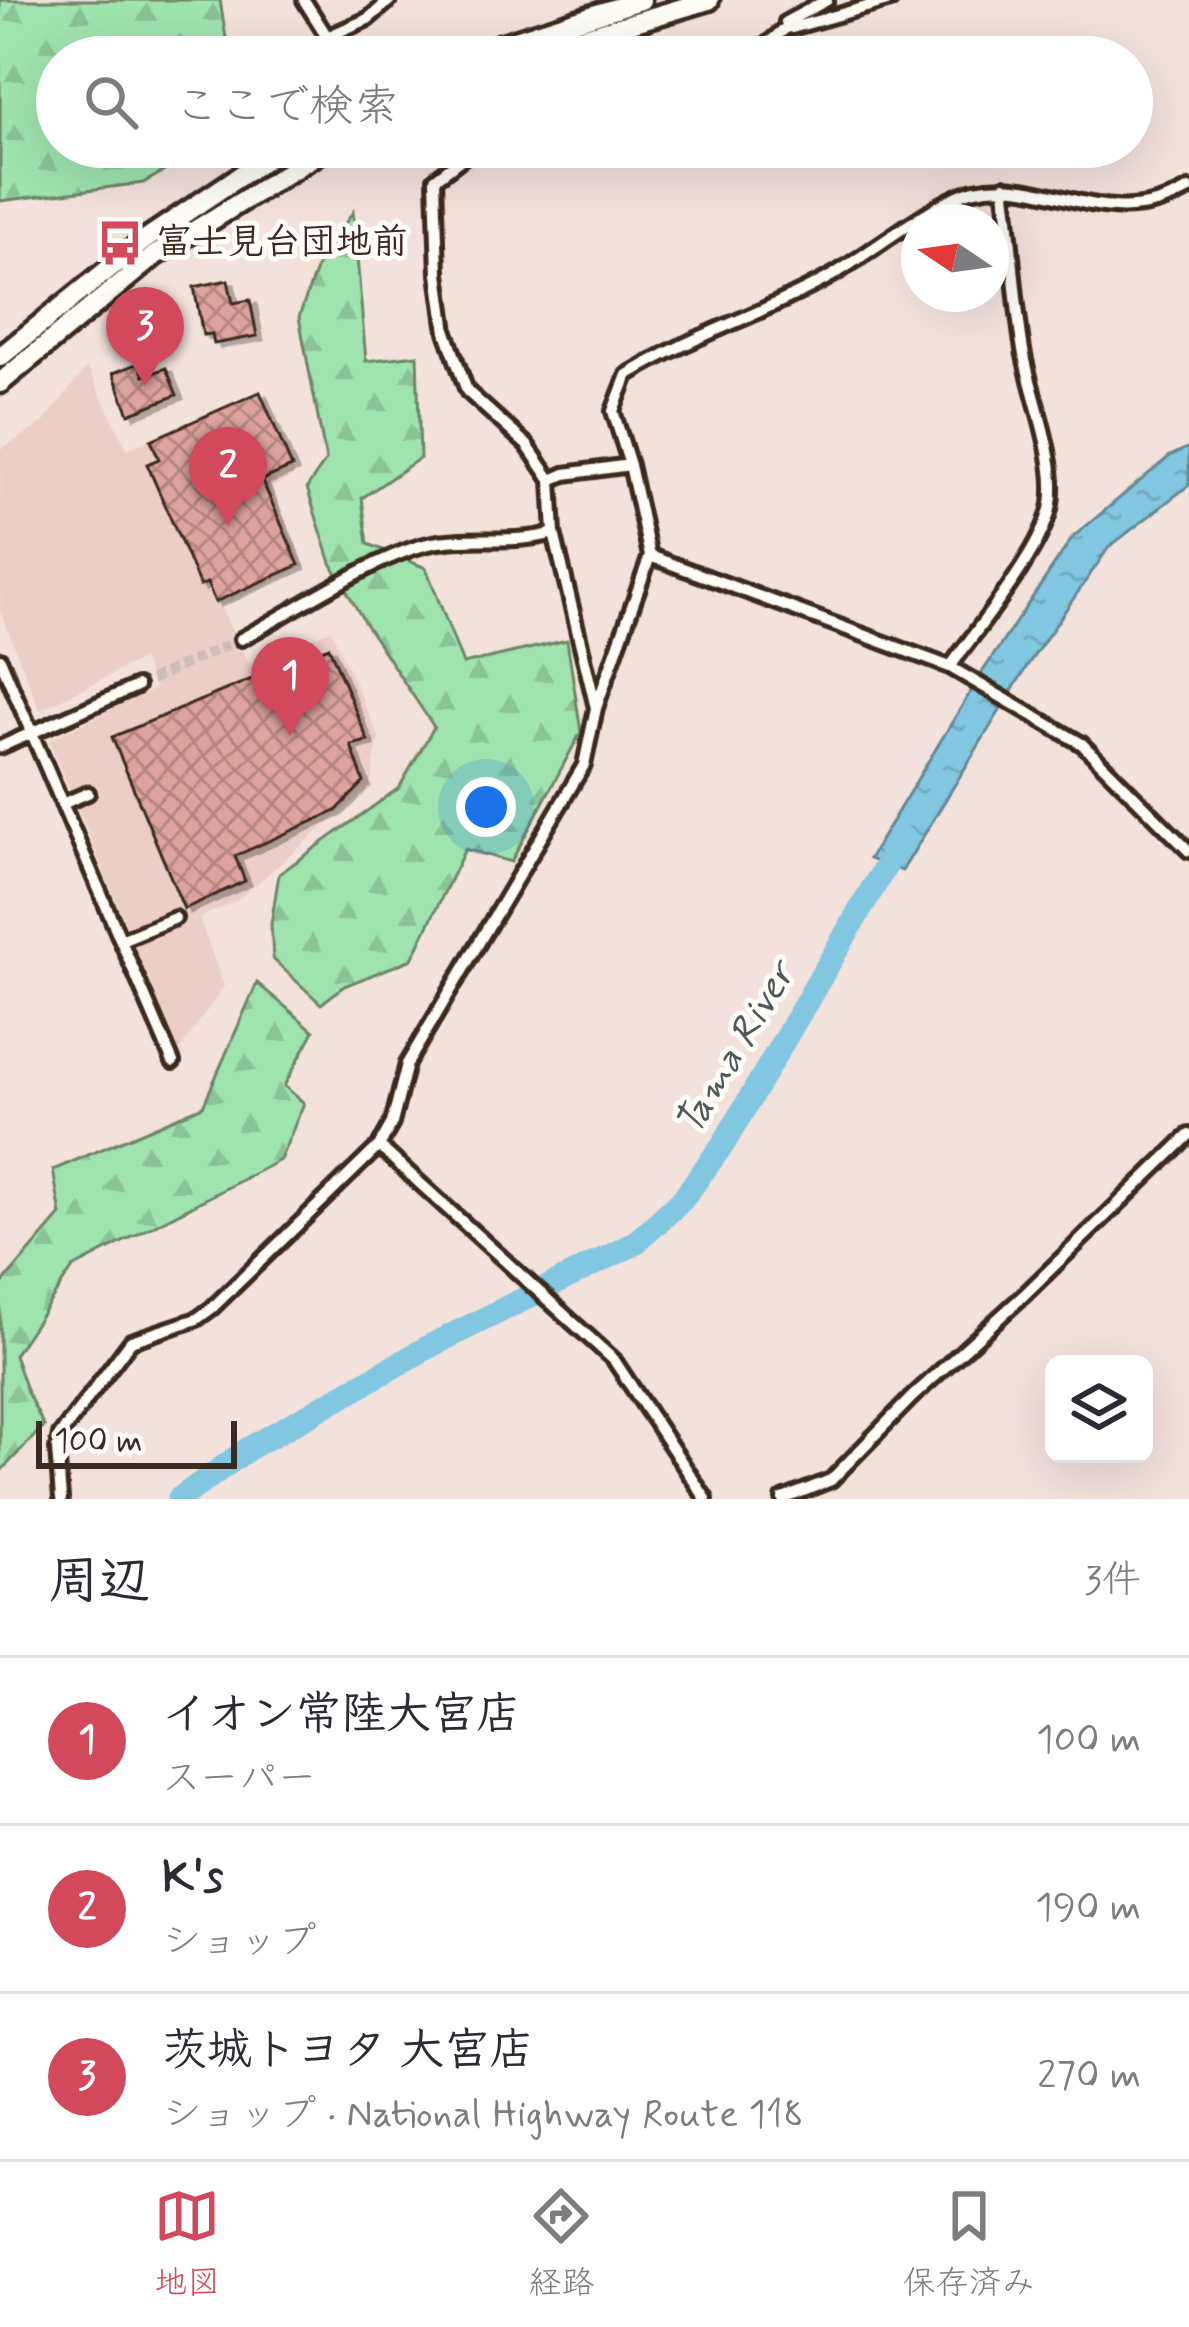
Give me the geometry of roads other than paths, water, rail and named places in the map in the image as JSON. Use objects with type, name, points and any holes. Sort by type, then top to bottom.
[{"type":"highway","points":[[528,36],[641,0]]},
{"type":"highway","points":[[588,36],[709,0]]},
{"type":"highway","points":[[0,356],[143,241],[252,168]]},
{"type":"highway","points":[[0,383],[154,256],[292,168]]},
{"type":"street","points":[[304,0],[328,36],[368,19],[390,0]]},
{"type":"street","points":[[787,27],[788,18],[827,0]]},
{"type":"street","points":[[776,36],[787,27],[891,0]]},
{"type":"street","points":[[449,168],[435,179],[438,274],[446,332],[467,392],[527,445],[551,480],[554,533],[596,708]]},
{"type":"street","points":[[950,667],[1026,558],[1051,503],[1051,478],[1023,348],[1004,186]]},
{"type":"street","points":[[61,1499],[56,1449],[60,1435],[130,1341],[196,1319],[212,1308],[379,1146],[392,1123],[407,1064],[584,765],[596,708],[650,556],[613,411],[627,375],[804,291],[963,193],[1004,186],[1084,205],[1144,208],[1189,189]]},
{"type":"street","points":[[551,480],[630,465]]},
{"type":"street","points":[[241,640],[400,550],[464,538],[516,542],[554,533]]},
{"type":"street","points":[[650,556],[950,667],[1082,744],[1189,851]]},
{"type":"street","points":[[0,659],[172,1062]]},
{"type":"street","points":[[0,747],[137,686]]},
{"type":"street","points":[[62,803],[88,793]]},
{"type":"street","points":[[121,940],[175,919]]},
{"type":"street","points":[[783,1499],[831,1480],[1189,1135]]},
{"type":"street","points":[[379,1146],[614,1360],[706,1499]]},
{"type":"water","points":[[1189,447],[1189,485],[1109,547],[1029,663],[902,871],[869,859],[985,668],[1073,537],[1170,456]]},
{"type":"waterway","name":"Tama River","points":[[179,1499],[248,1449],[432,1345],[634,1244],[682,1200],[724,1143],[902,838]]},
{"type":"tunnel","points":[[137,686],[241,639]]},
{"type":"place","name":"富士見台団地前","points":[[120,243]]},
{"type":"place","name":"茨城トヨタ 大宮店","points":[[145,386]]},
{"type":"place","name":"K's","points":[[228,526]]},
{"type":"place","name":"イオン常陸大宮店","points":[[290,736]]}]
